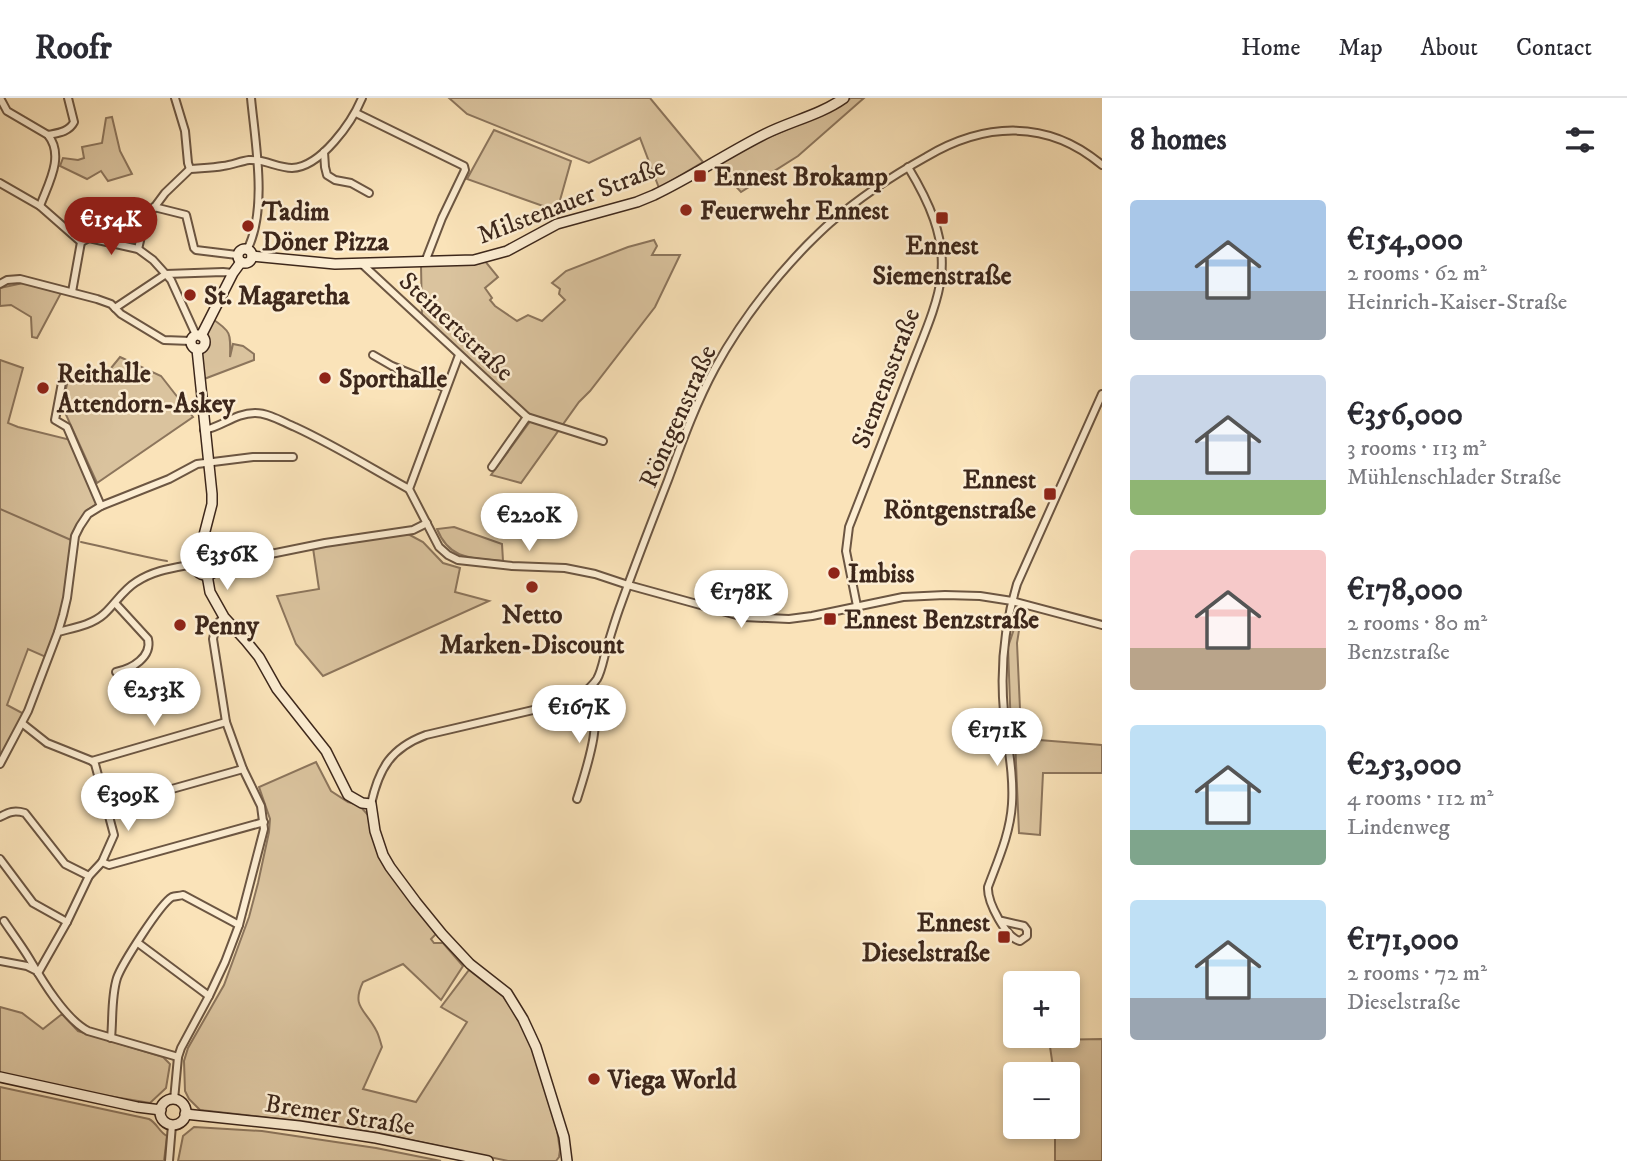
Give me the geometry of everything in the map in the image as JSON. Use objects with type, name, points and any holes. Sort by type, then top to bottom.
[{"type":"street","points":[[0,98],[7,111],[52,140],[56,162],[40,206]]},
{"type":"street","points":[[48,135],[63,132],[74,122],[68,98]]},
{"type":"street","points":[[175,98],[186,131],[190,169]]},
{"type":"street","points":[[154,207],[186,215],[196,250],[247,263],[259,202],[251,98]]},
{"type":"street","points":[[138,249],[145,220],[164,193],[190,169],[220,167],[251,160],[290,168],[302,166],[324,152],[356,113],[362,98]]},
{"type":"street","name":"Milstenauer Straße","points":[[249,253],[335,264],[474,260],[490,257],[557,225],[637,202],[668,188],[754,139],[844,98]]},
{"type":"street","points":[[356,113],[464,166],[465,170],[425,262]]},
{"type":"street","name":"Röntgenstraße","points":[[590,688],[599,677],[628,585],[691,420],[715,368],[752,309],[786,267],[828,224],[908,167],[938,149],[972,136],[1000,130],[1035,131],[1062,139],[1088,153],[1102,165]]},
{"type":"street","points":[[324,152],[327,175],[335,180],[351,183],[369,193]]},
{"type":"street","name":"Siemensstraße","points":[[857,606],[846,551],[849,527],[931,315],[941,278],[939,232],[923,192],[908,167]]},
{"type":"street","points":[[0,183],[40,206],[80,242]]},
{"type":"street","points":[[89,238],[90,218],[98,212]]},
{"type":"street","points":[[80,242],[89,238],[138,249],[153,260],[171,280],[196,340],[212,504],[204,535],[204,552]]},
{"type":"street","points":[[72,292],[80,242]]},
{"type":"street","points":[[196,340],[239,259]]},
{"type":"street","name":"Steinertstraße","points":[[361,263],[527,417],[603,441]]},
{"type":"street","points":[[115,308],[166,274],[233,273]]},
{"type":"street","points":[[0,284],[7,280],[20,279],[97,299],[111,304],[132,321],[164,340],[196,340]]},
{"type":"street","points":[[373,355],[392,366],[446,388]]},
{"type":"street","points":[[409,489],[459,355]]},
{"type":"street","points":[[64,372],[55,420],[67,427],[101,506]]},
{"type":"street","points":[[1002,922],[992,906],[988,887],[1007,837],[1012,806],[1004,714],[1003,645],[1017,584],[1102,394]]},
{"type":"street","points":[[204,430],[233,417],[258,413],[321,439],[409,489],[439,547],[458,560],[565,568],[595,574],[744,617],[789,619],[903,597],[945,594],[1012,601],[1102,625]]},
{"type":"street","points":[[492,467],[527,417]]},
{"type":"street","points":[[0,764],[23,724],[58,632],[65,607],[75,536],[88,514],[197,464],[253,457],[293,457]]},
{"type":"street","points":[[218,561],[251,558],[325,543],[413,530],[427,523]]},
{"type":"street","points":[[204,552],[214,554],[218,561],[216,570],[208,575],[199,573],[194,564],[197,555],[204,552]]},
{"type":"street","points":[[58,632],[92,622],[105,613],[128,587],[150,574],[194,564]]},
{"type":"street","points":[[208,575],[210,592],[224,617],[260,657],[277,689],[326,751],[348,795],[362,803],[371,804]]},
{"type":"street","points":[[115,603],[148,639],[149,644],[146,656],[125,670],[116,672]]},
{"type":"street","points":[[174,1100],[178,1057],[225,962],[239,925],[264,822],[261,806],[243,769],[226,722],[213,639],[216,625],[224,617]]},
{"type":"street","points":[[567,1161],[564,1138],[536,1047],[523,1018],[507,993],[470,964],[442,934],[390,867],[374,831],[371,804],[378,776],[385,764],[394,753],[414,739],[563,704],[590,688],[595,696],[592,749],[577,799]]},
{"type":"street","points":[[92,761],[226,722]]},
{"type":"street","points":[[23,724],[47,743],[95,764],[114,835],[102,862],[89,876],[67,922],[37,972]]},
{"type":"street","points":[[108,807],[243,769]]},
{"type":"street","points":[[0,817],[12,811],[25,813],[65,864],[89,876]]},
{"type":"street","points":[[102,862],[109,865],[264,822]]},
{"type":"street","points":[[0,859],[33,903],[67,922]]},
{"type":"street","points":[[111,1038],[114,991],[121,968],[160,908],[174,896],[183,895],[239,925]]},
{"type":"street","points":[[4,921],[37,972],[79,1027],[178,1057]]},
{"type":"street","points":[[138,943],[209,996]]},
{"type":"street","points":[[0,961],[37,972]]},
{"type":"street","points":[[0,1077],[161,1110]]},
{"type":"street","points":[[174,1100],[183,1105],[186,1115],[180,1122],[172,1125],[164,1121],[161,1110],[167,1101],[174,1100]]},
{"type":"street","name":"Bremer Straße","points":[[186,1115],[299,1126],[376,1138],[488,1161]]},
{"type":"street","points":[[169,1161],[172,1125]]},
{"type":"shaded area","points":[[449,98],[650,98],[703,162],[659,188],[640,138],[589,163],[467,114]]},
{"type":"shaded area","points":[[851,98],[864,98],[798,156],[741,192],[716,165],[751,145],[834,109]]},
{"type":"shaded area","points":[[112,117],[120,151],[132,174],[108,181],[101,171],[87,179],[60,166],[63,158],[84,158],[82,147],[102,143],[106,118]]},
{"type":"shaded area","points":[[494,130],[571,161],[557,211],[467,179]]},
{"type":"shaded area","points":[[654,240],[657,246],[652,255],[680,255],[655,307],[579,402],[521,483],[491,475],[534,416],[527,413],[422,317],[421,265],[485,261],[498,277],[485,288],[495,306],[517,321],[528,315],[542,321],[565,300],[559,294],[560,289],[552,283],[566,271]]},
{"type":"shaded area","points":[[23,283],[61,293],[37,338],[32,337],[31,317],[11,305],[0,306],[0,288]]},
{"type":"shaded area","points":[[211,318],[228,333],[230,357],[233,344],[243,346],[254,354],[254,360],[204,379],[201,355],[206,347]]},
{"type":"shaded area","points":[[120,357],[161,376],[193,417],[97,483],[62,406],[68,380],[103,378]]},
{"type":"shaded area","points":[[0,360],[23,368],[8,423],[71,440],[97,504],[86,511],[74,530],[63,611],[48,658],[28,649],[7,705],[24,714],[0,760]]},
{"type":"shaded area","points":[[454,527],[502,544],[503,561],[472,558],[456,552],[442,539],[437,529]]},
{"type":"shaded area","points":[[408,534],[423,542],[443,563],[460,568],[455,592],[489,601],[323,676],[296,644],[277,596],[319,589],[313,548]]},
{"type":"shaded area","points":[[1016,623],[1020,624],[1017,643],[1021,731],[1011,731],[1008,647]]},
{"type":"shaded area","points":[[1015,739],[1102,745],[1102,773],[1043,773],[1040,835],[1019,833]]},
{"type":"shaded area","points":[[316,762],[331,791],[348,802],[359,805],[368,815],[383,863],[436,934],[431,939],[434,943],[443,943],[463,966],[441,1000],[403,964],[363,982],[358,997],[359,1003],[377,1032],[382,1047],[363,1089],[416,1102],[467,1022],[441,1007],[469,970],[504,997],[520,1021],[533,1050],[557,1130],[560,1150],[556,1161],[508,1161],[383,1134],[200,1110],[189,1099],[185,1091],[184,1061],[188,1048],[224,985],[249,917],[258,883],[270,819],[259,787]]},
{"type":"shaded area","points":[[0,1007],[22,1013],[43,1029],[62,1014],[78,1031],[163,1057],[170,1064],[166,1088],[150,1103],[0,1075]]},
{"type":"shaded area","points":[[1080,1039],[1102,1039],[1102,1161],[1055,1161],[1055,1139],[1080,1139],[1080,1062],[1052,1062],[1050,1048],[1080,1048]]},
{"type":"shaded area","points":[[0,1087],[149,1119],[167,1136],[164,1161],[0,1161]]},
{"type":"shaded area","points":[[194,1127],[262,1131],[441,1161],[178,1161],[183,1136]]},
{"type":"waterway","points":[[0,509],[71,540]]},
{"type":"waterway","points":[[81,542],[167,561]]},
{"type":"place","name":"Ennest Brokamp","points":[[700,176]]},
{"type":"place","name":"Feuerwehr Ennest","points":[[686,210]]},
{"type":"place","name":"Ennest Siemenstraße","points":[[942,218]]},
{"type":"place","name":"Tadim Döner Pizza","points":[[248,226]]},
{"type":"place","name":"St. Magaretha","points":[[190,295]]},
{"type":"place","name":"Sporthalle","points":[[325,378]]},
{"type":"place","name":"Reithalle Attendorn-Askey","points":[[43,388]]},
{"type":"place","name":"Ennest Röntgenstraße","points":[[1050,494]]},
{"type":"place","name":"Imbiss","points":[[834,573]]},
{"type":"place","name":"Netto Marken-Discount","points":[[532,587]]},
{"type":"place","name":"Ennest Benzstraße","points":[[830,619]]},
{"type":"place","name":"Penny","points":[[180,625]]},
{"type":"place","name":"Ennest Dieselstraße","points":[[1004,937]]},
{"type":"place","name":"Viega World","points":[[594,1079]]}]
